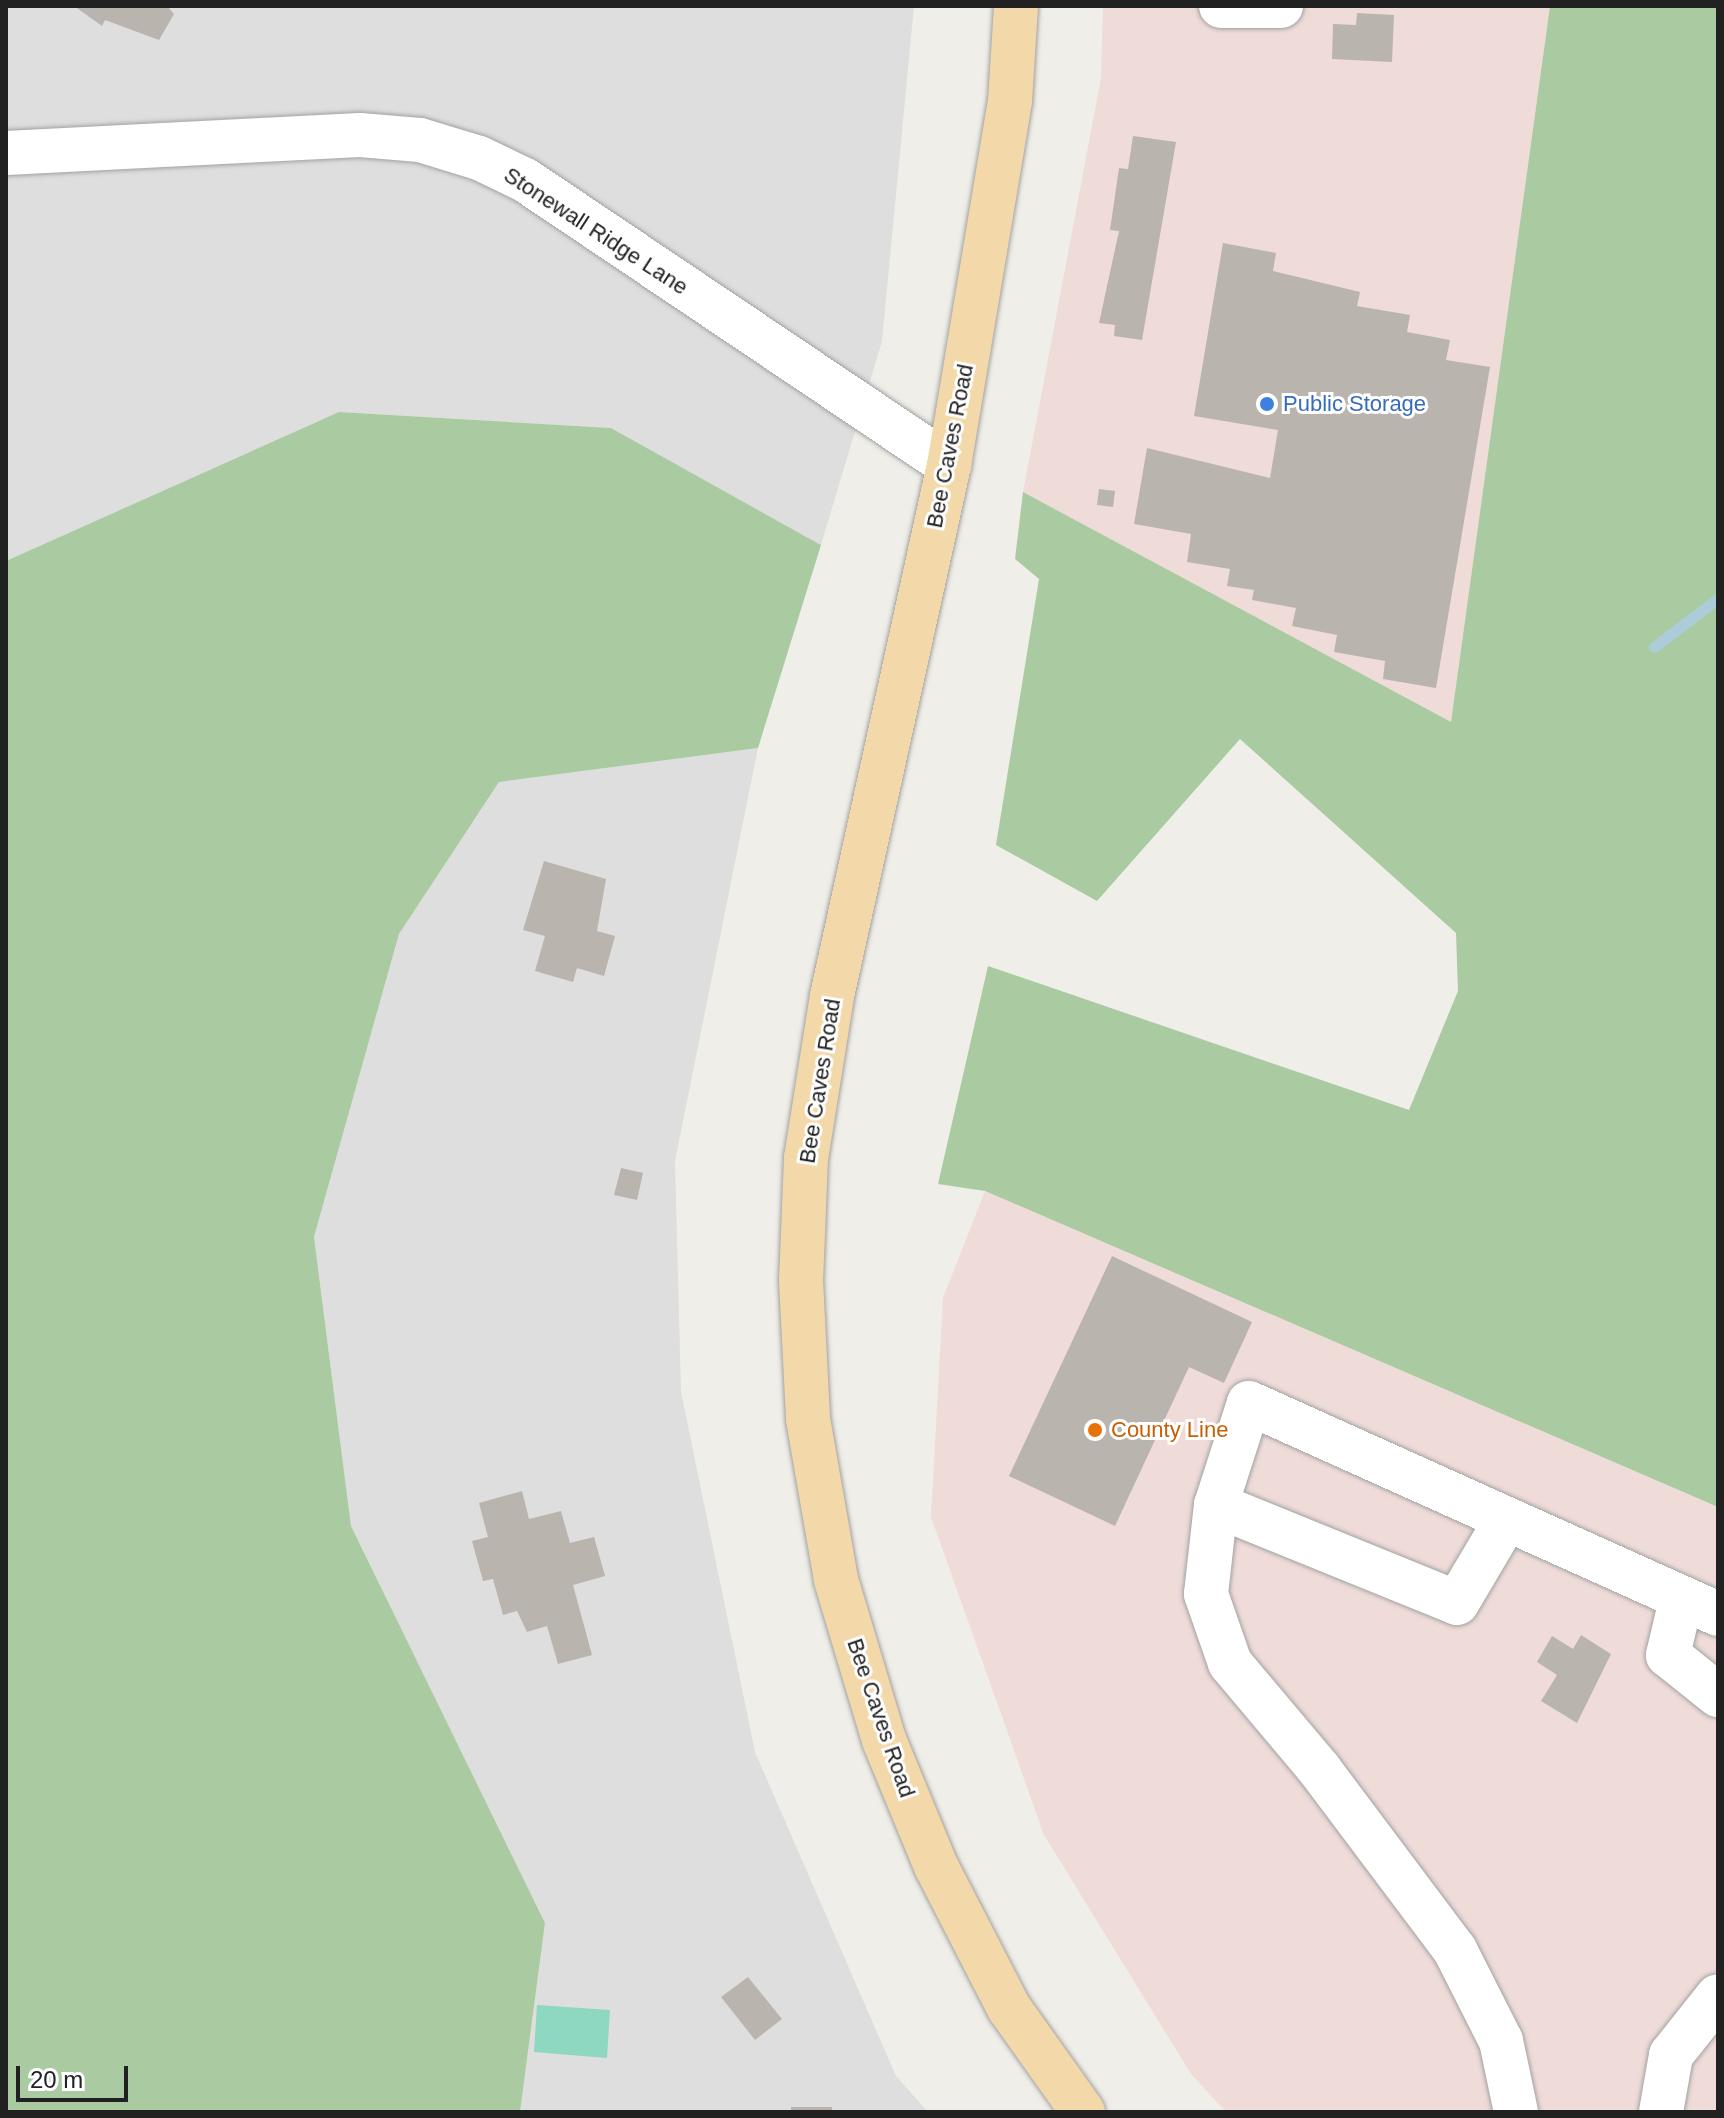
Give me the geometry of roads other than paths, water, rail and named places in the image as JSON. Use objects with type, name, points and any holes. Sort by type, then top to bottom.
[{"type":"main road","name":"Bee Caves Road","points":[[1016,6],[1010,101],[949,465],[832,996],[806,1158],[801,1280],[808,1419],[836,1580],[884,1740],[1009,2008],[1083,2112]]},
{"type":"street","points":[[1221,6],[1281,6]]},
{"type":"street","name":"Stonewall Ridge Lane","points":[[6,153],[360,135],[420,140],[479,158],[525,180],[949,465]]},
{"type":"street","points":[[1516,2112],[1501,2041],[1455,1950],[1320,1770],[1230,1663],[1206,1594],[1216,1505],[1249,1403],[1699,1607],[1668,1655],[1718,1695]]},
{"type":"street","points":[[1216,1505],[1457,1603],[1506,1520]]},
{"type":"street","points":[[1661,2112],[1671,2055],[1718,1996]]},
{"type":"waterway","points":[[1654,647],[1718,598]]},
{"type":"place","name":"Public Storage","points":[[1267,404]]},
{"type":"place","name":"County Line","points":[[1095,1430]]}]
